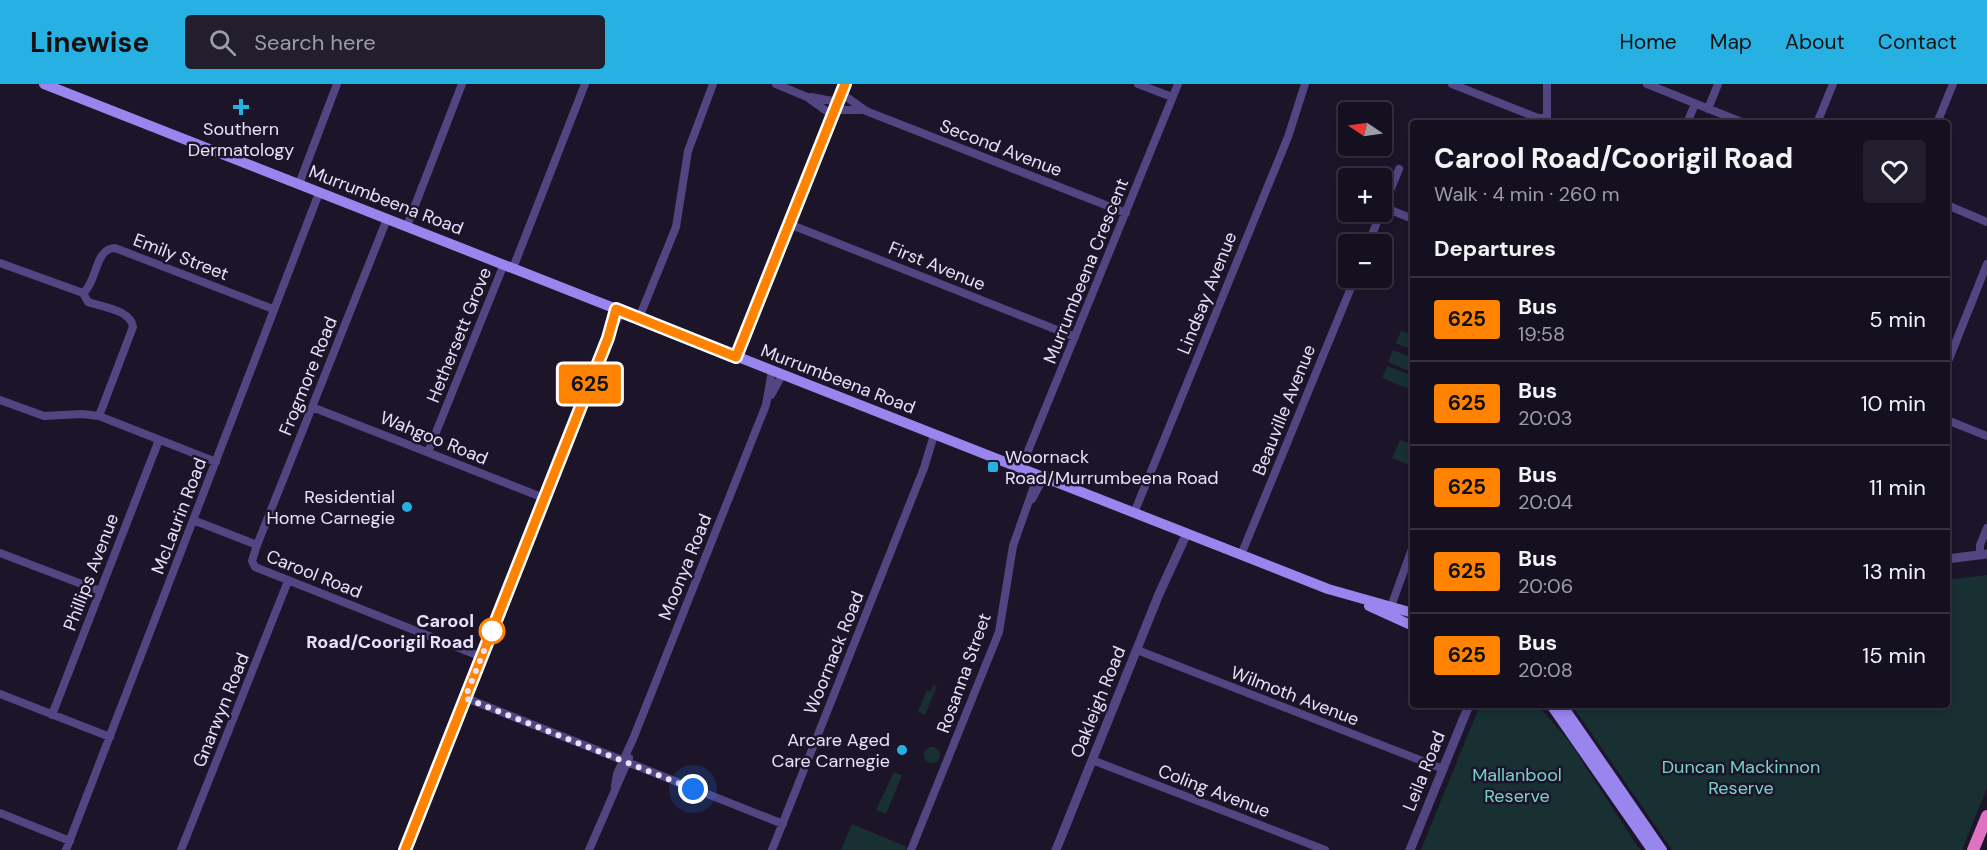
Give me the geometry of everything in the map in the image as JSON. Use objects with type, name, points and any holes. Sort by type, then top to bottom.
[{"type":"highway","points":[[1973,850],[1987,816]]},
{"type":"main road","name":"Murrumbeena Road","points":[[44,84],[1241,555],[1387,610],[1410,614]]},
{"type":"main road","name":"Murrumbeena Road","points":[[1387,610],[1410,624]]},
{"type":"main road","points":[[1553,708],[1658,850]]},
{"type":"main road","points":[[1564,708],[1658,850]]},
{"type":"street","points":[[298,184],[337,84]]},
{"type":"street","points":[[407,226],[462,84]]},
{"type":"street","name":"Hethersett Grove","points":[[428,452],[585,84]]},
{"type":"street","points":[[639,318],[676,227],[688,151],[712,84]]},
{"type":"street","points":[[776,84],[807,97],[838,101]]},
{"type":"street","points":[[1138,84],[1172,98]]},
{"type":"street","name":"Murrumbeena Crescent","points":[[1021,468],[1178,84]]},
{"type":"street","name":"Lindsay Avenue","points":[[1134,513],[1288,137],[1305,84]]},
{"type":"street","points":[[1452,84],[1547,120],[1547,84]]},
{"type":"street","points":[[1647,84],[1736,120]]},
{"type":"street","points":[[1708,109],[1718,84]]},
{"type":"street","points":[[1818,120],[1833,84]]},
{"type":"street","points":[[1938,120],[1953,84]]},
{"type":"street","points":[[807,97],[838,101]]},
{"type":"street","points":[[736,357],[838,101]]},
{"type":"street","name":"Second Avenue","points":[[838,101],[1126,213]]},
{"type":"street","name":"Second Avenue","points":[[838,101],[866,111]]},
{"type":"street","points":[[1688,120],[1695,104]]},
{"type":"street","points":[[1392,186],[1399,169]]},
{"type":"street","name":"McLaurin Road","points":[[66,850],[319,193]]},
{"type":"street","points":[[1950,207],[1987,222]]},
{"type":"street","points":[[1392,211],[1410,218]]},
{"type":"street","name":"Frogmore Road","points":[[258,545],[387,219]]},
{"type":"street","name":"First Avenue","points":[[789,224],[1075,337]]},
{"type":"street","name":"Emily Street","points":[[83,293],[89,288],[103,253],[108,248],[115,248],[273,309]]},
{"type":"street","points":[[0,262],[83,293],[88,302],[127,315],[132,322],[133,327],[99,416]]},
{"type":"street","points":[[1950,356],[1987,264]]},
{"type":"street","name":"Beauville Avenue","points":[[1241,555],[1350,288]]},
{"type":"street","points":[[405,850],[619,310]]},
{"type":"street","name":"Moonya Road","points":[[589,850],[777,373]]},
{"type":"street","points":[[0,400],[44,416],[82,414],[99,416],[216,462]]},
{"type":"street","name":"Wahgoo Road","points":[[312,407],[544,498]]},
{"type":"street","points":[[1950,421],[1987,436]]},
{"type":"street","name":"Woornack Road","points":[[772,850],[937,436]]},
{"type":"street","name":"Phillips Avenue","points":[[52,715],[159,440]]},
{"type":"street","name":"Rosanna Street","points":[[911,850],[999,632],[1013,546],[1041,476]]},
{"type":"street","name":"Carool Road","points":[[193,520],[258,545],[253,565],[482,657]]},
{"type":"street","points":[[1950,559],[1984,554],[1980,545],[1987,528]]},
{"type":"street","name":"Oakleigh Road","points":[[1056,850],[1184,532]]},
{"type":"street","points":[[0,553],[100,591]]},
{"type":"street","points":[[1387,610],[1410,553]]},
{"type":"street","name":"Gnarwyn Road","points":[[181,850],[288,581]]},
{"type":"street","name":"Wilmoth Avenue","points":[[1137,650],[1443,769]]},
{"type":"street","points":[[0,694],[110,737]]},
{"type":"street","points":[[465,698],[783,824]]},
{"type":"street","name":"Leila Road","points":[[1410,850],[1468,708]]},
{"type":"street","name":"Coling Avenue","points":[[1092,760],[1325,850]]},
{"type":"street","points":[[0,813],[70,841]]},
{"type":"green space","points":[[1401,331],[1410,334],[1410,349],[1396,343]]},
{"type":"green space","points":[[1393,350],[1410,357],[1410,372],[1388,362]]},
{"type":"green space","points":[[1387,366],[1410,375],[1409,389],[1382,378]]},
{"type":"green space","points":[[1400,440],[1410,444],[1410,465],[1392,458]]},
{"type":"green space","name":"Duncan Mackinnon Reserve","points":[[1987,575],[1987,788],[1962,850],[1672,850],[1574,708],[1950,708],[1950,580]]},
{"type":"green space","points":[[933,685],[937,686],[925,715],[918,712],[927,690],[931,691]]},
{"type":"green space","name":"Mallanbool Reserve","points":[[1479,708],[1541,708],[1570,743],[1640,850],[1421,850]]},
{"type":"green space","points":[[932,747],[938,749],[940,755],[938,761],[932,763],[926,761],[924,755],[926,749]]},
{"type":"green space","points":[[894,772],[902,775],[886,814],[876,810]]},
{"type":"green space","points":[[852,824],[907,847],[906,850],[841,850]]},
{"type":"bus line","name":"625","points":[[405,850],[608,338],[616,309],[736,357],[845,84]]},
{"type":"place","name":"Southern Dermatology","points":[[241,107]]},
{"type":"place","name":"Woornack Road/Murrumbeena Road","points":[[993,467]]},
{"type":"place","name":"Residential Home Carnegie","points":[[407,507]]},
{"type":"place","name":"Carool Road/Coorigil Road","points":[[492,631]]},
{"type":"place","name":"Arcare Aged Care Carnegie","points":[[902,750]]},
{"type":"route","points":[[492,631],[465,698],[693,789]]}]
